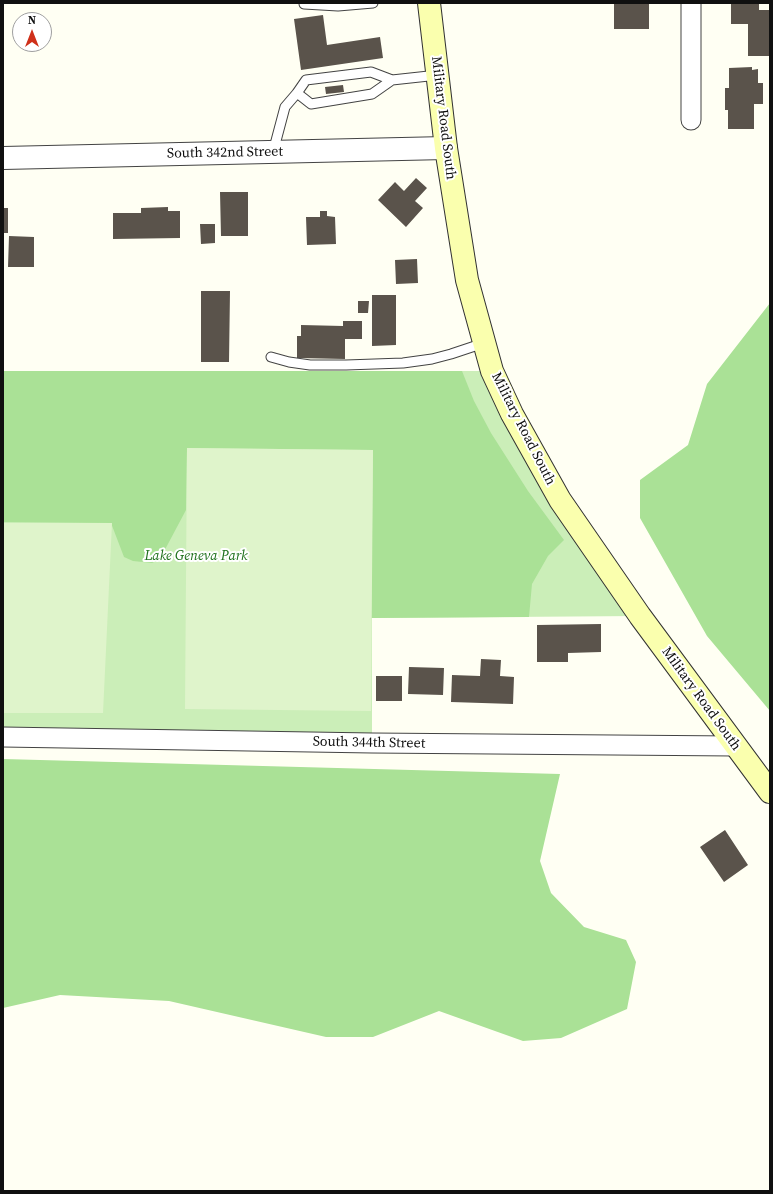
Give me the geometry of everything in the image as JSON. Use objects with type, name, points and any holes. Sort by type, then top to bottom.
[{"type":"main road","name":"Military Road South","points":[[429,3],[446,148],[467,280],[492,371],[512,414],[560,500],[640,616],[734,746],[770,792]]},
{"type":"street","points":[[691,3],[691,120]]},
{"type":"street","name":"South 342nd Street","points":[[3,158],[446,148]]},
{"type":"street","name":"South 344th Street","points":[[3,737],[372,743],[734,746]]},
{"type":"lane","points":[[304,4],[338,6],[373,3]]},
{"type":"lane","points":[[272,152],[285,107],[306,80],[371,72],[392,80],[438,75]]},
{"type":"lane","points":[[297,93],[310,104],[372,94],[392,80]]},
{"type":"lane","points":[[271,357],[289,362],[310,365],[346,366],[403,363],[432,359],[484,343]]},
{"type":"green space","points":[[770,303],[770,711],[707,636],[640,518],[640,480],[688,445],[707,384]]},
{"type":"green space","name":"Lake Geneva Park","points":[[3,371],[492,371],[640,616],[372,618],[372,743],[3,737]]},
{"type":"green space","points":[[3,371],[462,371],[474,401],[491,433],[528,491],[564,540],[548,556],[532,584],[529,617],[371,618],[373,450],[187,448],[186,510],[160,559],[152,563],[133,561],[124,557],[111,523],[3,522]]},
{"type":"green space","points":[[187,448],[373,450],[371,711],[185,709]]},
{"type":"green space","points":[[3,523],[112,523],[103,713],[3,713]]},
{"type":"green space","points":[[3,759],[560,774],[540,861],[551,893],[584,927],[626,940],[636,962],[627,1009],[561,1038],[523,1041],[439,1011],[373,1037],[326,1037],[169,1001],[60,995],[3,1008]]},
{"type":"building","points":[[614,3],[649,4],[649,29],[614,29]]},
{"type":"building","points":[[731,4],[759,4],[759,10],[770,10],[770,56],[748,56],[748,24],[731,24]]},
{"type":"building","points":[[323,15],[327,45],[380,37],[383,58],[301,70],[294,19]]},
{"type":"building","points":[[752,67],[752,70],[758,69],[758,83],[763,83],[763,104],[754,104],[754,129],[728,129],[728,110],[725,110],[725,88],[729,88],[729,68]]},
{"type":"building","points":[[343,85],[344,92],[326,94],[325,87]]},
{"type":"building","points":[[416,178],[427,188],[415,201],[423,208],[406,227],[378,200],[395,182],[404,191]]},
{"type":"building","points":[[220,192],[248,192],[248,236],[221,236]]},
{"type":"building","points":[[168,207],[168,211],[180,211],[180,238],[113,239],[113,213],[141,213],[141,208]]},
{"type":"building","points":[[3,208],[8,208],[8,233],[3,233]]},
{"type":"building","points":[[320,211],[327,211],[327,216],[335,217],[336,244],[307,245],[306,217],[320,217]]},
{"type":"building","points":[[200,224],[215,224],[215,243],[201,244]]},
{"type":"building","points":[[9,236],[34,237],[34,267],[8,267]]},
{"type":"building","points":[[417,259],[418,283],[396,284],[395,260]]},
{"type":"building","points":[[201,291],[230,291],[229,362],[201,362]]},
{"type":"building","points":[[372,295],[396,295],[396,345],[372,346]]},
{"type":"building","points":[[358,301],[369,301],[368,313],[358,313]]},
{"type":"building","points":[[343,321],[362,321],[362,339],[345,339],[345,359],[297,358],[297,336],[301,336],[301,325],[343,326]]},
{"type":"building","points":[[601,624],[601,652],[568,653],[568,662],[537,662],[537,625]]},
{"type":"building","points":[[481,659],[501,660],[500,676],[514,677],[513,704],[451,702],[452,675],[480,676]]},
{"type":"building","points":[[409,667],[444,668],[443,695],[408,694]]},
{"type":"building","points":[[376,676],[402,676],[402,701],[376,701]]},
{"type":"building","points":[[725,830],[748,865],[724,882],[700,847]]}]
